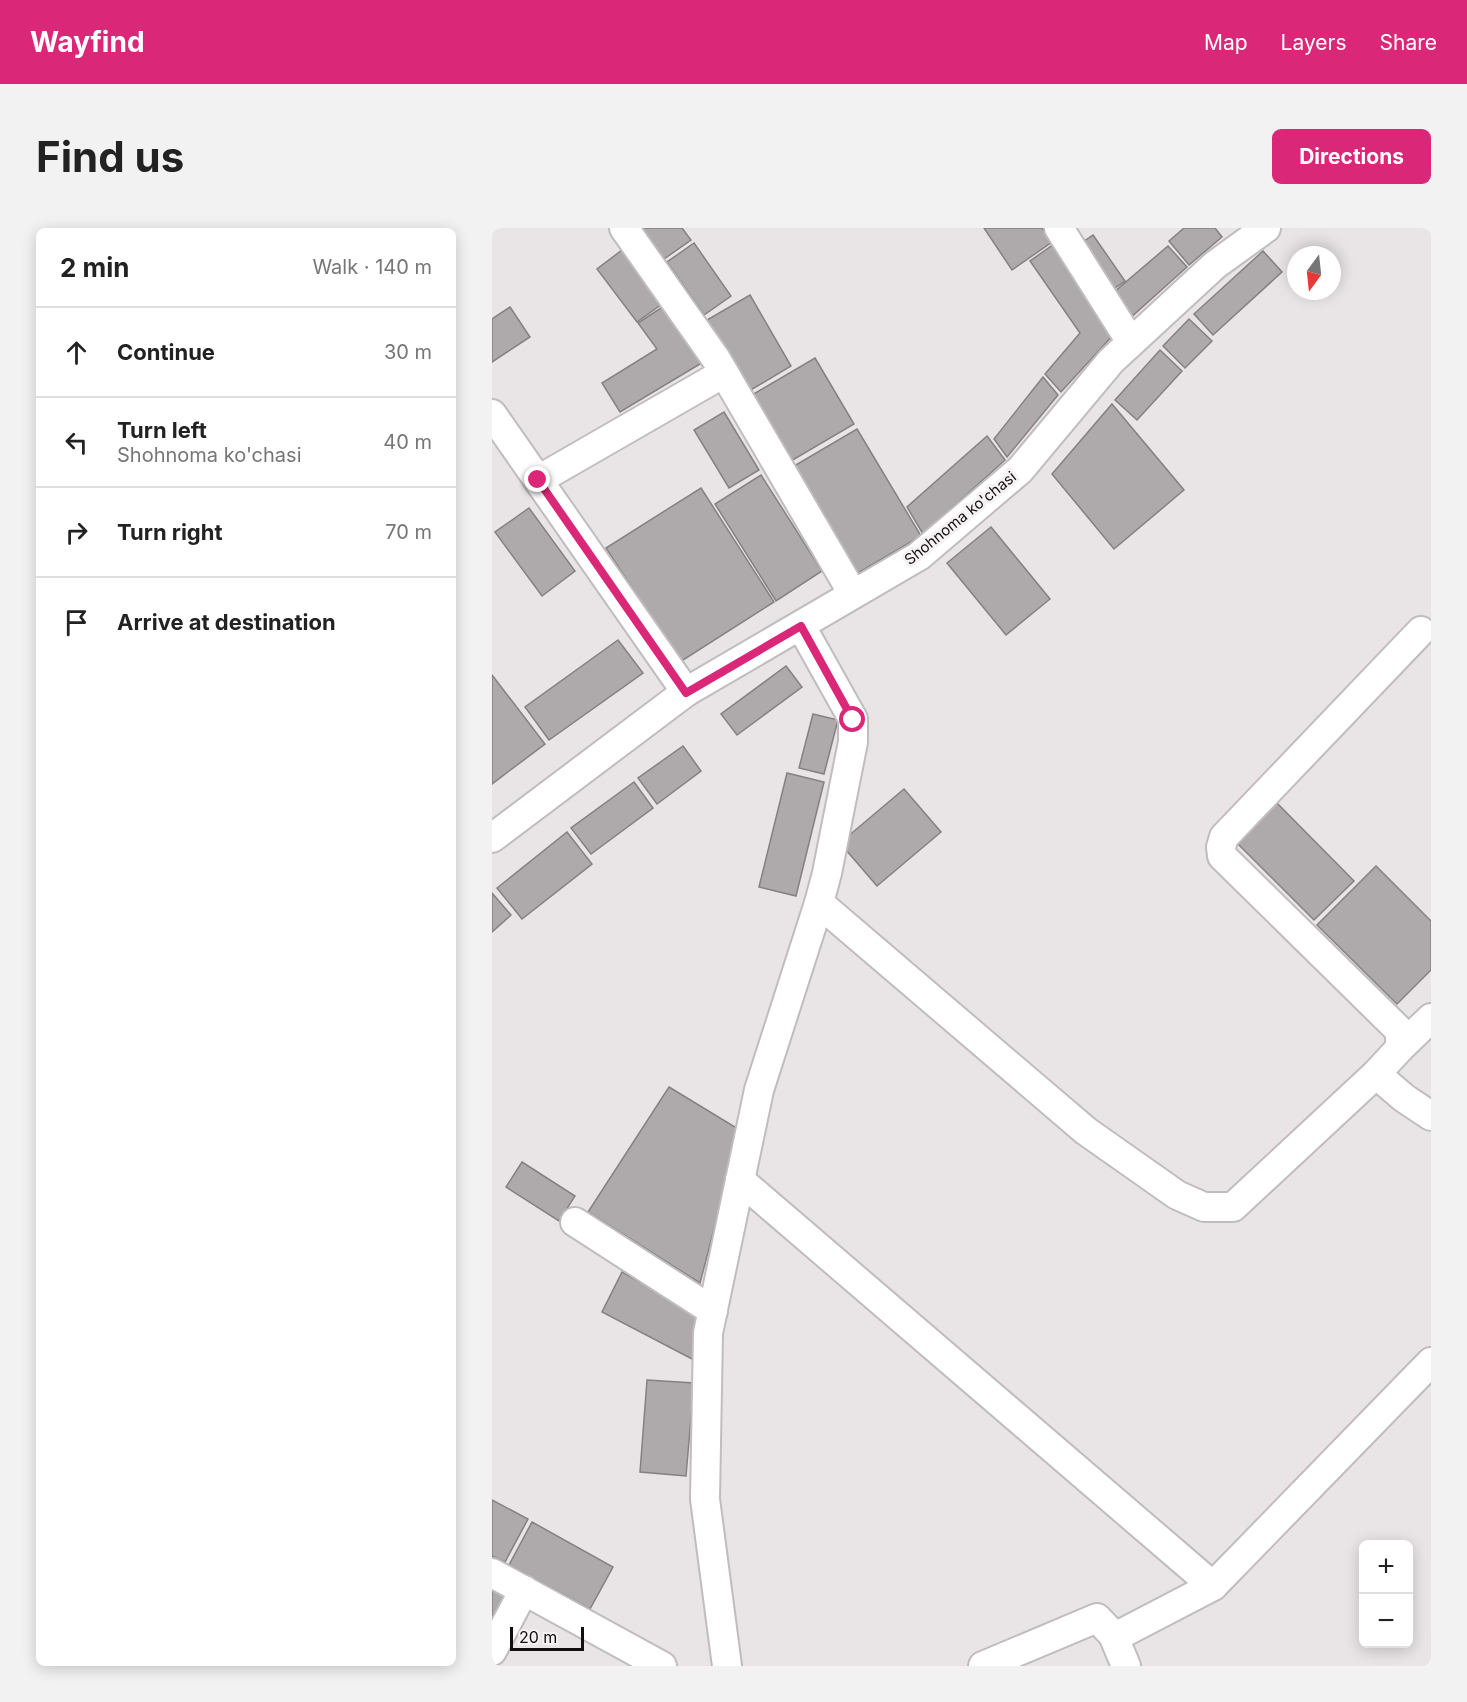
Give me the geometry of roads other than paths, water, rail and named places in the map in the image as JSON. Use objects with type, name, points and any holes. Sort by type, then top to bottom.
[{"type":"street","points":[[624,228],[724,373],[853,594]]},
{"type":"street","points":[[1059,228],[1131,342]]},
{"type":"street","name":"Shohnoma ko'chasi","points":[[492,838],[686,693],[918,556],[1020,470],[1111,361],[1131,342],[1215,265],[1266,228]]},
{"type":"street","points":[[538,480],[724,373]]},
{"type":"street","points":[[492,414],[686,693]]},
{"type":"street","points":[[727,1666],[705,1499],[708,1333],[759,1090],[819,903],[853,742],[853,720],[801,626]]},
{"type":"street","points":[[1400,1048],[1400,1031],[1222,856],[1221,847],[1224,837],[1421,631]]},
{"type":"street","points":[[819,903],[1086,1131],[1177,1196],[1204,1207],[1233,1207],[1376,1074],[1431,1018]]},
{"type":"street","points":[[1376,1074],[1404,1098],[1431,1116]]},
{"type":"street","points":[[740,1180],[1213,1586]]},
{"type":"street","points":[[575,1222],[713,1311]]},
{"type":"street","points":[[1113,1635],[1115,1637],[1213,1586],[1431,1362]]},
{"type":"street","points":[[492,1573],[662,1666]]},
{"type":"street","points":[[492,1651],[524,1590]]},
{"type":"street","points":[[983,1666],[1097,1617],[1113,1635],[1126,1666]]}]
